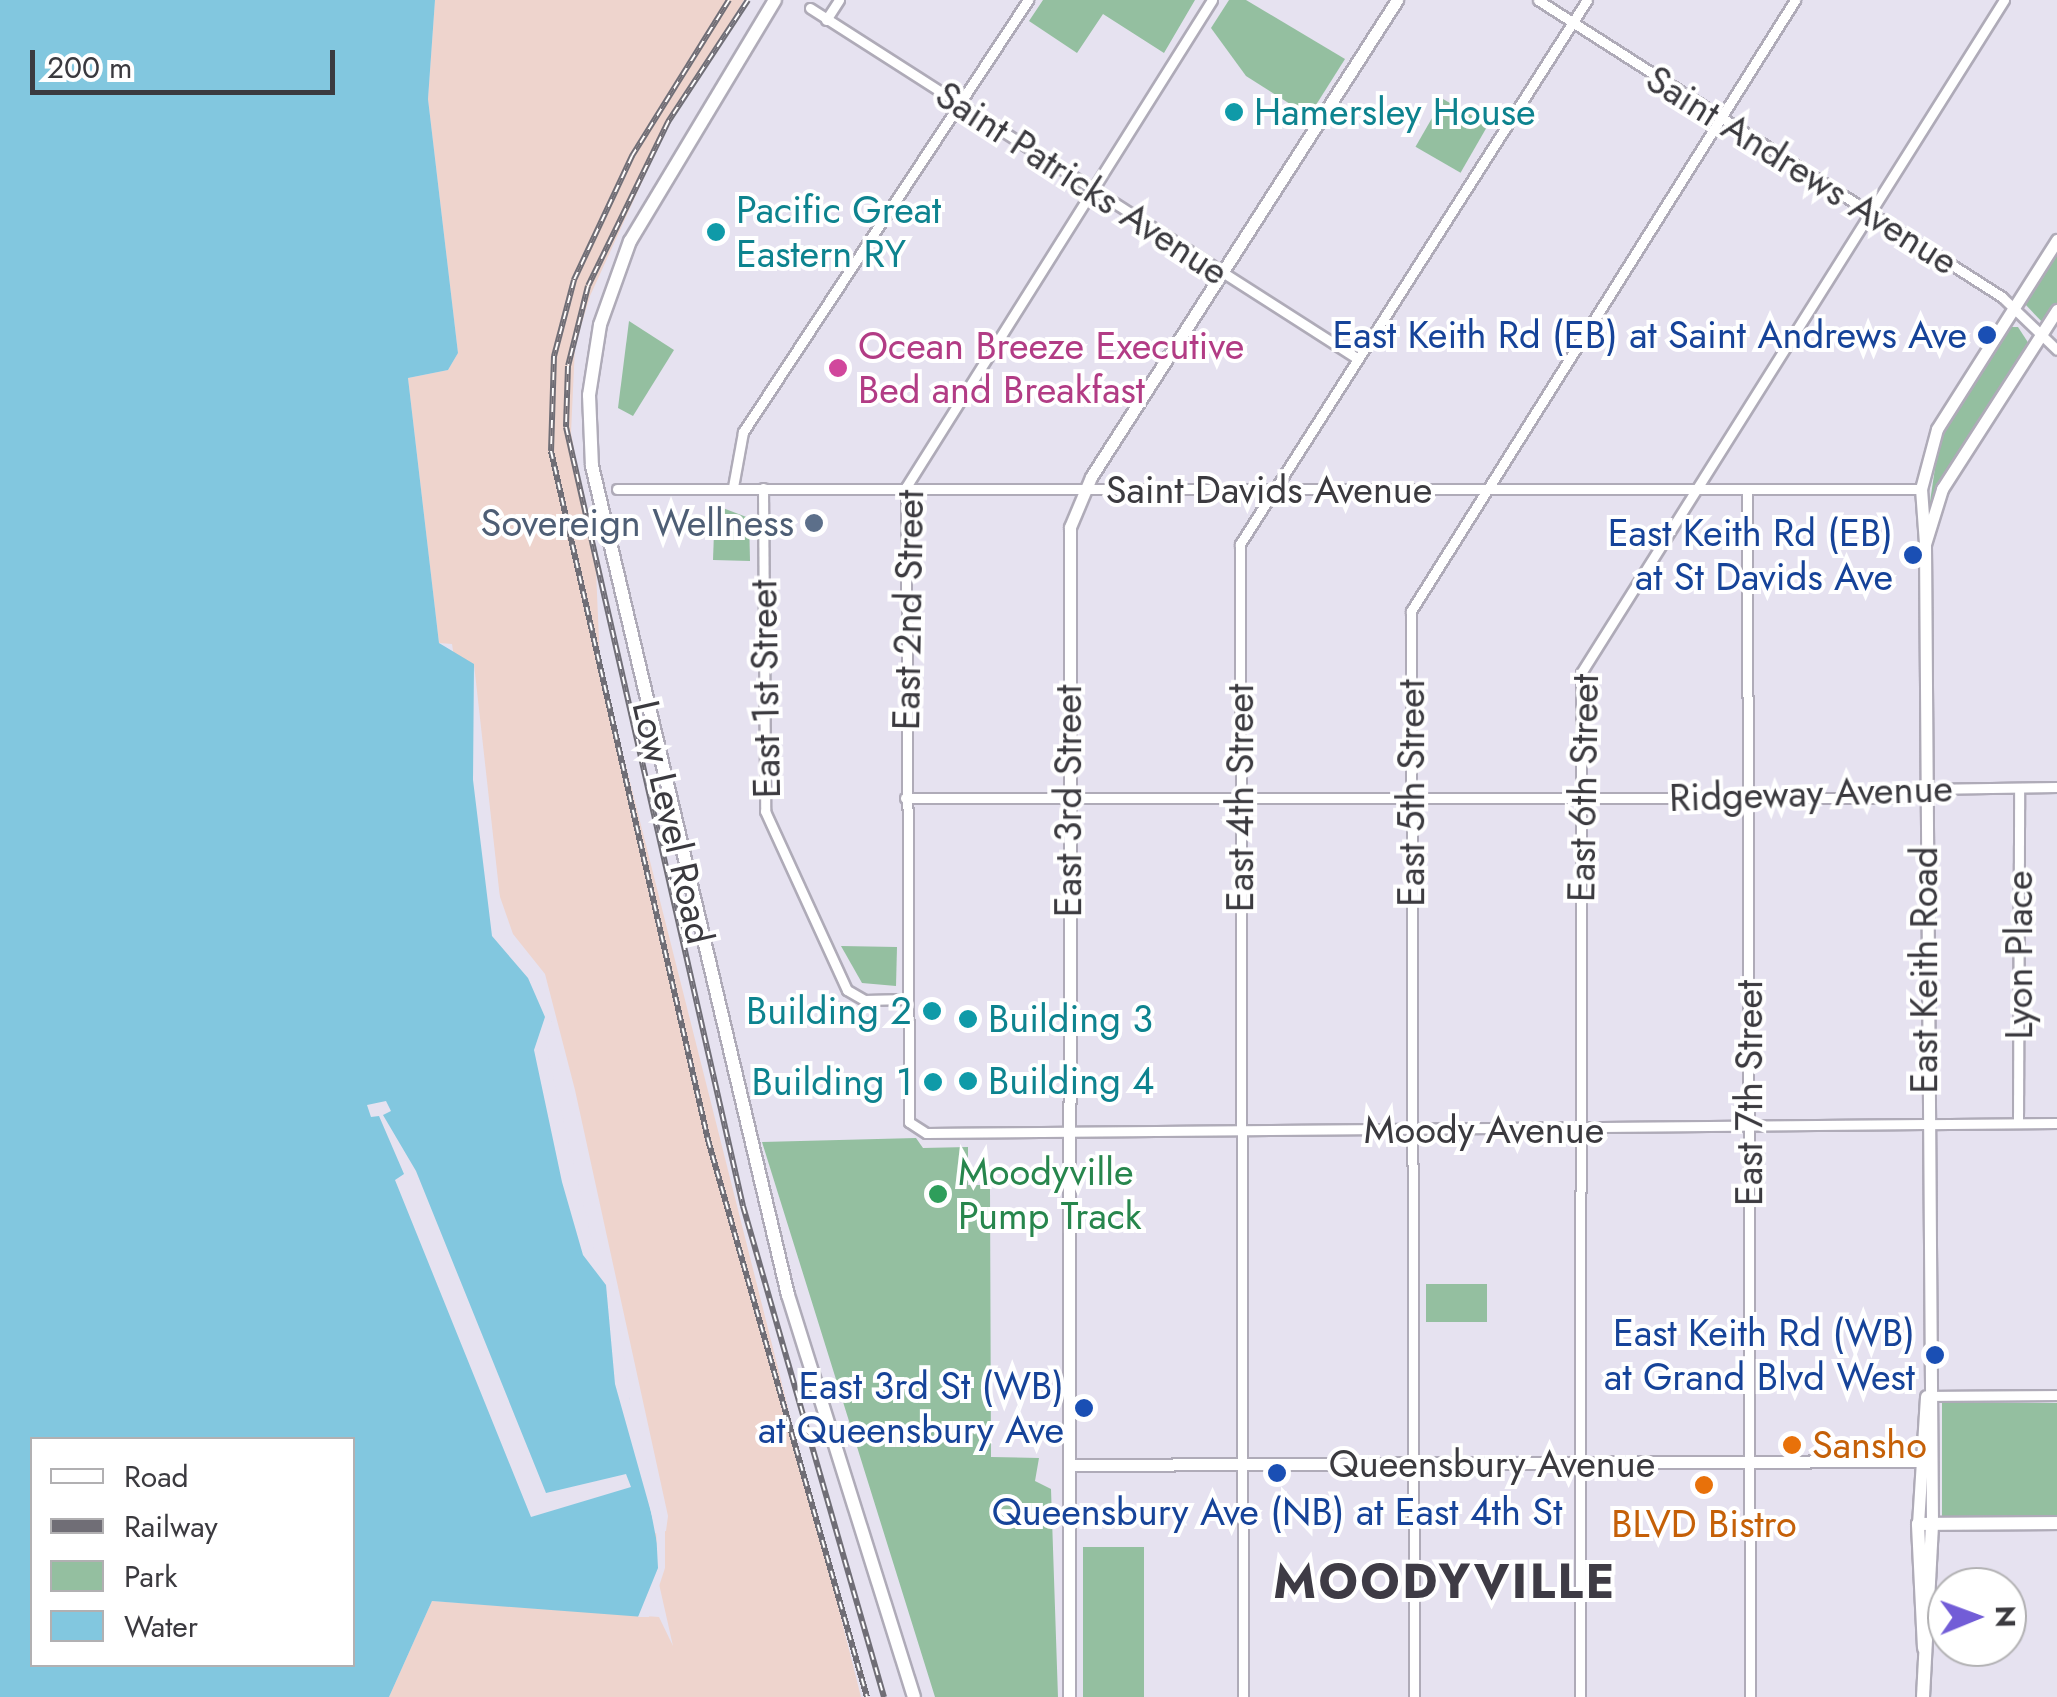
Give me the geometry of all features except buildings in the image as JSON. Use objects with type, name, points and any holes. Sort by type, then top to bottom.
[{"type":"main road","name":"Low Level Road","points":[[775,0],[630,242],[600,326],[590,448],[778,1257],[912,1697]]},
{"type":"main road","points":[[1925,1524],[2057,1523]]},
{"type":"main road","name":"East Keith Road","points":[[1923,1697],[1925,1524]]},
{"type":"street","points":[[826,20],[839,0]]},
{"type":"street","points":[[733,488],[743,432],[1028,0]]},
{"type":"street","name":"East 2nd Street","points":[[913,1126],[906,999],[906,487],[1212,0]]},
{"type":"street","name":"East 3rd Street","points":[[1068,1697],[1068,540],[1084,491],[1397,0]]},
{"type":"street","name":"Saint Andrews Avenue","points":[[1538,0],[2013,307],[2057,350]]},
{"type":"street","name":"East 4th Street","points":[[1243,1697],[1239,556],[1271,490],[1587,0]]},
{"type":"street","name":"East 5th Street","points":[[1414,1697],[1414,600],[1795,0]]},
{"type":"street","name":"East 6th Street","points":[[1580,1697],[1580,798],[1584,662],[2004,0]]},
{"type":"street","name":"Saint Patricks Avenue","points":[[810,8],[1355,356]]},
{"type":"street","name":"East Keith Road","points":[[1925,1524],[1932,1492],[1926,1396],[1923,1126],[1925,544],[1921,490],[1937,429],[2057,240]]},
{"type":"street","name":"East Keith Road","points":[[1925,544],[1942,489],[2057,310]]},
{"type":"street","name":"East 1st Street","points":[[763,488],[765,811],[847,990],[864,1000],[906,999]]},
{"type":"street","name":"East 7th Street","points":[[1747,489],[1750,1697]]},
{"type":"street","name":"Saint Davids Avenue","points":[[617,490],[1921,490]]},
{"type":"street","name":"Ridgeway Avenue","points":[[906,798],[1902,798],[1925,789],[2057,787]]},
{"type":"street","name":"Lyon Place","points":[[2018,1123],[2020,788]]},
{"type":"street","name":"Moody Avenue","points":[[913,1126],[926,1133],[1748,1130],[2057,1123]]},
{"type":"street","points":[[1926,1396],[2057,1395]]},
{"type":"street","name":"East Keith Road","points":[[1925,1524],[1916,1461],[1926,1396]]},
{"type":"street","points":[[1930,1438],[1916,1461],[1932,1492]]},
{"type":"street","name":"Queensbury Avenue","points":[[1069,1466],[1916,1461]]},
{"type":"shaded area","points":[[435,0],[744,0],[667,127],[590,296],[575,346],[571,433],[596,571],[600,663],[861,1697],[389,1697],[432,1601],[659,1617],[673,1646],[648,1535],[666,1531],[668,1516],[575,1090],[545,974],[513,934],[484,851],[452,644],[439,643],[408,378],[448,370],[458,353],[428,99]]},
{"type":"green space","points":[[1043,0],[1195,0],[1164,53],[1103,14],[1077,53],[1029,21]]},
{"type":"green space","points":[[1229,0],[1246,0],[1345,59],[1309,116],[1246,76],[1211,28]]},
{"type":"green space","points":[[1443,99],[1488,125],[1461,173],[1416,147]]},
{"type":"green space","points":[[2057,247],[2057,304],[2044,324],[2024,303]]},
{"type":"green space","points":[[629,321],[674,350],[633,416],[618,408]]},
{"type":"green space","points":[[2006,327],[2018,327],[2029,344],[1926,529],[1940,434]]},
{"type":"green space","points":[[715,505],[749,518],[750,561],[713,560]]},
{"type":"green space","points":[[841,946],[897,947],[896,986],[862,983]]},
{"type":"green space","points":[[916,1138],[923,1148],[968,1147],[968,1185],[990,1185],[991,1457],[1039,1458],[1035,1481],[1051,1489],[1058,1697],[935,1697],[762,1142]]},
{"type":"green space","points":[[1426,1284],[1487,1284],[1487,1322],[1426,1322]]},
{"type":"green space","points":[[1942,1403],[2057,1403],[2057,1518],[1942,1518]]},
{"type":"green space","points":[[1083,1547],[1144,1547],[1144,1697],[1083,1697]]},
{"type":"water","points":[[0,0],[435,0],[428,99],[458,353],[448,370],[408,378],[439,643],[474,664],[480,803],[500,936],[536,977],[552,1020],[542,1041],[591,1259],[606,1277],[661,1564],[644,1617],[432,1601],[389,1697],[0,1697]]},
{"type":"pier","points":[[474,664],[504,934],[543,979],[554,1012],[546,1047],[596,1257],[613,1279],[630,1400],[665,1528],[665,1568],[649,1617],[638,1617],[658,1568],[656,1530],[615,1384],[606,1285],[583,1255],[562,1182],[534,1050],[545,1017],[528,978],[492,936],[473,780]]},
{"type":"pier","points":[[386,1101],[391,1111],[383,1115],[416,1171],[546,1493],[626,1474],[631,1487],[531,1517],[395,1180],[404,1174],[379,1116],[371,1117],[367,1105]]},
{"type":"railway","points":[[729,0],[632,156],[574,280],[554,356],[551,451],[708,1140],[867,1697]]},
{"type":"railway","points":[[748,0],[668,122],[588,286],[568,366],[566,427],[743,1206],[884,1697]]},
{"type":"place","name":"Hamersley House","points":[[1234,112]]},
{"type":"place","name":"Pacific Great Eastern RY","points":[[716,232]]},
{"type":"place","name":"East Keith Rd (EB) at Saint Andrews Ave","points":[[1987,335]]},
{"type":"place","name":"Ocean Breeze Executive Bed and Breakfast","points":[[838,368]]},
{"type":"place","name":"Sovereign Wellness","points":[[814,523]]},
{"type":"place","name":"East Keith Rd (EB) at St Davids Ave","points":[[1913,555]]},
{"type":"place","name":"Building 2","points":[[932,1011]]},
{"type":"place","name":"Building 3","points":[[968,1019]]},
{"type":"place","name":"Building 4","points":[[968,1081]]},
{"type":"place","name":"Building 1","points":[[933,1082]]},
{"type":"place","name":"Moodyville Pump Track","points":[[938,1194]]},
{"type":"place","name":"East Keith Rd (WB) at Grand Blvd West","points":[[1935,1355]]},
{"type":"place","name":"East 3rd St (WB) at Queensbury Ave","points":[[1084,1408]]},
{"type":"place","name":"Sansho","points":[[1792,1445]]},
{"type":"place","name":"Queensbury Ave (NB) at East 4th St","points":[[1277,1473]]},
{"type":"place","name":"BLVD Bistro","points":[[1704,1485]]},
{"type":"district","name":"MOODYVILLE","points":[[1445,1582]]}]
